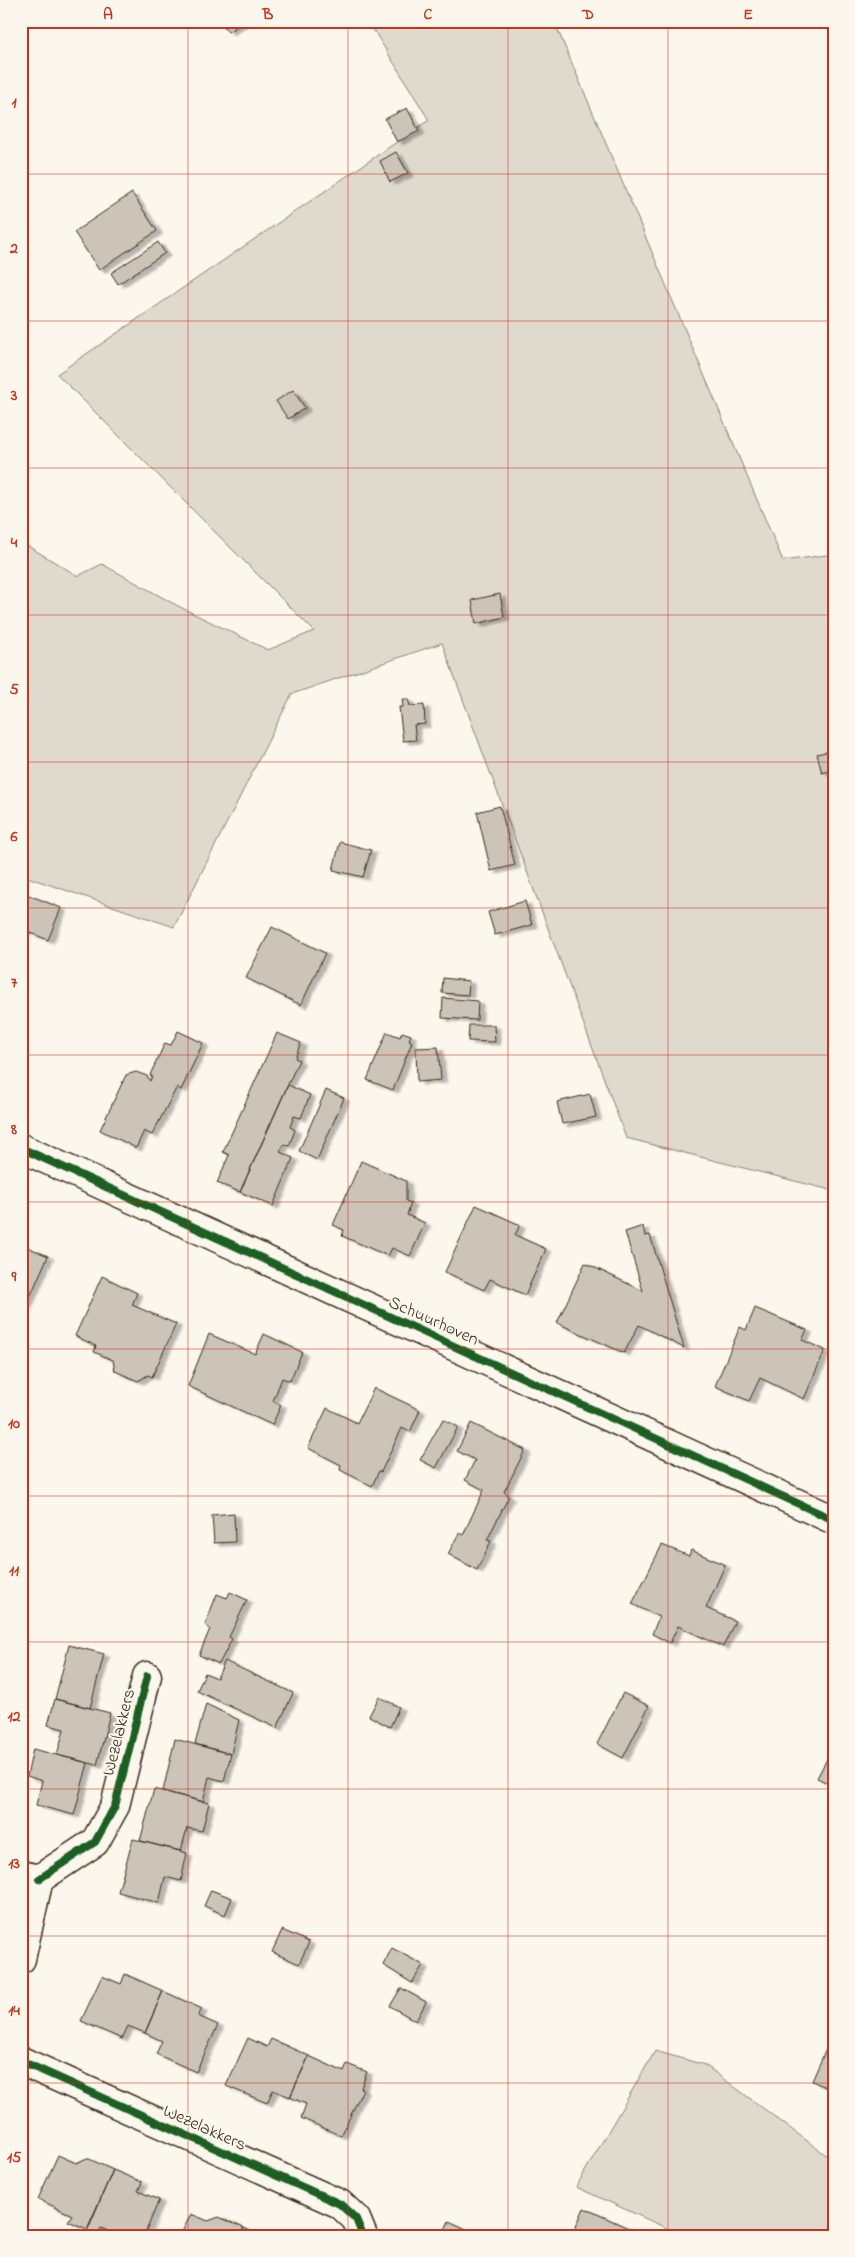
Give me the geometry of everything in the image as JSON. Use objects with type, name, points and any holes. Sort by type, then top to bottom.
[{"type":"street","name":"Schuurhoven","points":[[21,1148],[834,1520]]},
{"type":"street","name":"Wezelakkers","points":[[21,1959],[30,1877],[95,1842],[115,1806],[147,1676]]},
{"type":"street","name":"Wezelakkers","points":[[21,2061],[340,2204],[356,2219],[363,2236]]},
{"type":"shaded area","points":[[368,21],[554,21],[783,561],[834,554],[834,1191],[626,1138],[442,643],[292,694],[174,927],[21,875],[21,542],[78,576],[102,564],[178,606],[268,650],[314,631],[57,374],[429,120]]},
{"type":"shaded area","points":[[655,2051],[705,2065],[834,2161],[834,2236],[684,2236],[576,2187]]},
{"type":"building","points":[[220,21],[246,21],[228,32]]},
{"type":"building","points":[[407,108],[419,131],[397,142],[385,119]]},
{"type":"building","points":[[396,152],[408,173],[390,182],[380,161]]},
{"type":"building","points":[[132,193],[157,231],[99,270],[74,232]]},
{"type":"building","points":[[158,242],[165,253],[118,284],[111,273]]},
{"type":"building","points":[[293,390],[305,408],[288,419],[276,401]]},
{"type":"building","points":[[500,594],[504,617],[476,624],[472,600]]},
{"type":"building","points":[[402,699],[408,699],[410,706],[424,705],[425,724],[414,725],[416,740],[403,741],[399,707],[403,707]]},
{"type":"building","points":[[834,750],[834,770],[822,773],[817,754]]},
{"type":"building","points":[[500,806],[515,865],[491,871],[477,812]]},
{"type":"building","points":[[340,842],[371,850],[363,877],[333,870]]},
{"type":"building","points":[[29,895],[61,908],[48,940],[21,929],[21,912]]},
{"type":"building","points":[[525,901],[532,925],[495,935],[488,912]]},
{"type":"building","points":[[272,927],[325,953],[301,1005],[246,978]]},
{"type":"building","points":[[443,978],[469,981],[468,995],[442,993]]},
{"type":"building","points":[[443,998],[478,1001],[477,1020],[442,1018]]},
{"type":"building","points":[[469,1025],[494,1025],[495,1042],[468,1041]]},
{"type":"building","points":[[178,1031],[203,1043],[181,1090],[177,1087],[152,1135],[144,1131],[136,1148],[100,1130],[126,1075],[136,1072],[147,1076],[150,1081],[152,1076],[150,1075],[165,1043],[171,1045]]},
{"type":"building","points":[[387,1032],[400,1037],[402,1032],[411,1035],[409,1040],[412,1042],[393,1090],[367,1080]]},
{"type":"building","points":[[277,1033],[301,1043],[295,1058],[299,1060],[240,1192],[217,1183],[229,1155],[223,1152]]},
{"type":"building","points":[[438,1047],[441,1080],[417,1082],[416,1048]]},
{"type":"building","points":[[288,1085],[310,1095],[301,1118],[294,1116],[290,1127],[295,1130],[289,1146],[284,1144],[280,1152],[293,1158],[273,1206],[240,1192]]},
{"type":"building","points":[[326,1090],[344,1098],[317,1160],[299,1151]]},
{"type":"building","points":[[590,1094],[596,1117],[562,1124],[557,1102]]},
{"type":"building","points":[[361,1161],[406,1181],[406,1201],[411,1203],[407,1215],[425,1223],[410,1256],[392,1248],[388,1256],[342,1236],[344,1230],[333,1225]]},
{"type":"building","points":[[476,1205],[520,1225],[515,1235],[546,1249],[525,1295],[490,1279],[484,1290],[445,1272]]},
{"type":"building","points":[[643,1226],[645,1236],[650,1235],[684,1348],[639,1325],[624,1353],[557,1323],[585,1263],[643,1291],[625,1232]]},
{"type":"building","points":[[25,1246],[48,1256],[21,1317],[21,1255]]},
{"type":"building","points":[[102,1276],[137,1293],[132,1305],[176,1324],[152,1377],[148,1375],[138,1381],[115,1371],[113,1360],[94,1352],[96,1346],[75,1336]]},
{"type":"building","points":[[755,1308],[807,1330],[802,1340],[825,1350],[804,1399],[760,1378],[749,1401],[715,1386],[740,1327],[746,1330]]},
{"type":"building","points":[[209,1334],[255,1354],[264,1334],[302,1352],[290,1381],[282,1378],[273,1401],[281,1405],[272,1425],[188,1386]]},
{"type":"building","points":[[374,1388],[420,1410],[410,1432],[402,1428],[381,1472],[379,1471],[372,1486],[340,1470],[341,1465],[308,1448],[327,1408],[357,1423]]},
{"type":"building","points":[[443,1419],[458,1427],[436,1468],[420,1460]]},
{"type":"building","points":[[471,1423],[525,1450],[504,1492],[509,1496],[487,1540],[491,1541],[477,1570],[448,1554],[459,1533],[463,1535],[484,1490],[465,1480],[475,1460],[457,1451]]},
{"type":"building","points":[[234,1513],[235,1542],[214,1543],[212,1515]]},
{"type":"building","points":[[662,1545],[689,1556],[691,1550],[725,1565],[706,1608],[735,1621],[723,1647],[678,1626],[670,1643],[652,1634],[659,1617],[632,1604]]},
{"type":"building","points":[[230,1592],[247,1600],[229,1637],[232,1639],[219,1664],[199,1655],[210,1629],[205,1625],[217,1594],[227,1598]]},
{"type":"building","points":[[69,1645],[104,1654],[90,1708],[55,1699]]},
{"type":"building","points":[[225,1661],[293,1693],[277,1728],[197,1691],[205,1673],[217,1678]]},
{"type":"building","points":[[623,1693],[649,1706],[623,1758],[597,1744]]},
{"type":"building","points":[[379,1697],[399,1707],[390,1727],[369,1716]]},
{"type":"building","points":[[55,1699],[110,1713],[97,1765],[57,1755],[64,1729],[48,1725]]},
{"type":"building","points":[[206,1704],[239,1720],[231,1754],[195,1744]]},
{"type":"building","points":[[175,1739],[231,1754],[224,1781],[209,1777],[203,1802],[163,1791]]},
{"type":"building","points":[[33,1749],[88,1763],[74,1815],[36,1805],[42,1781],[27,1776]]},
{"type":"building","points":[[830,1753],[834,1755],[834,1786],[817,1778]]},
{"type":"building","points":[[154,1789],[209,1803],[202,1831],[187,1828],[181,1851],[140,1841]]},
{"type":"building","points":[[133,1839],[187,1853],[181,1881],[165,1877],[159,1903],[118,1892]]},
{"type":"building","points":[[211,1890],[232,1898],[225,1915],[204,1906]]},
{"type":"building","points":[[282,1930],[309,1942],[299,1964],[272,1952]]},
{"type":"building","points":[[392,1948],[423,1965],[412,1983],[383,1965]]},
{"type":"building","points":[[125,1974],[163,1991],[145,2033],[128,2026],[122,2039],[81,2021],[102,1976],[121,1984]]},
{"type":"building","points":[[401,1988],[426,2002],[416,2021],[390,2006]]},
{"type":"building","points":[[163,1991],[202,2009],[198,2016],[218,2025],[196,2072],[156,2054],[162,2041],[145,2033]]},
{"type":"building","points":[[834,2031],[834,2091],[812,2081]]},
{"type":"building","points":[[248,2038],[267,2047],[271,2039],[309,2056],[290,2097],[273,2090],[267,2103],[226,2086]]},
{"type":"building","points":[[309,2056],[344,2072],[347,2064],[367,2072],[361,2088],[363,2089],[341,2136],[301,2118],[306,2104],[290,2097]]},
{"type":"building","points":[[58,2155],[76,2163],[87,2158],[113,2170],[87,2229],[68,2221],[72,2215],[38,2199]]},
{"type":"building","points":[[113,2170],[142,2182],[138,2191],[159,2200],[144,2236],[119,2236],[101,2228],[98,2236],[85,2236]]},
{"type":"building","points":[[584,2208],[626,2227],[622,2236],[591,2236],[575,2229]]},
{"type":"building","points":[[191,2214],[208,2221],[219,2217],[244,2228],[240,2236],[180,2236]]},
{"type":"building","points":[[449,2221],[481,2236],[442,2236]]},
{"type":"building","points":[[244,2228],[261,2236],[240,2236]]},
{"type":"cycle path","points":[[21,1148],[834,1520]]},
{"type":"cycle path","points":[[39,1879],[95,1842],[115,1806],[147,1676]]},
{"type":"cycle path","points":[[21,2061],[340,2204],[356,2219],[363,2236]]}]
